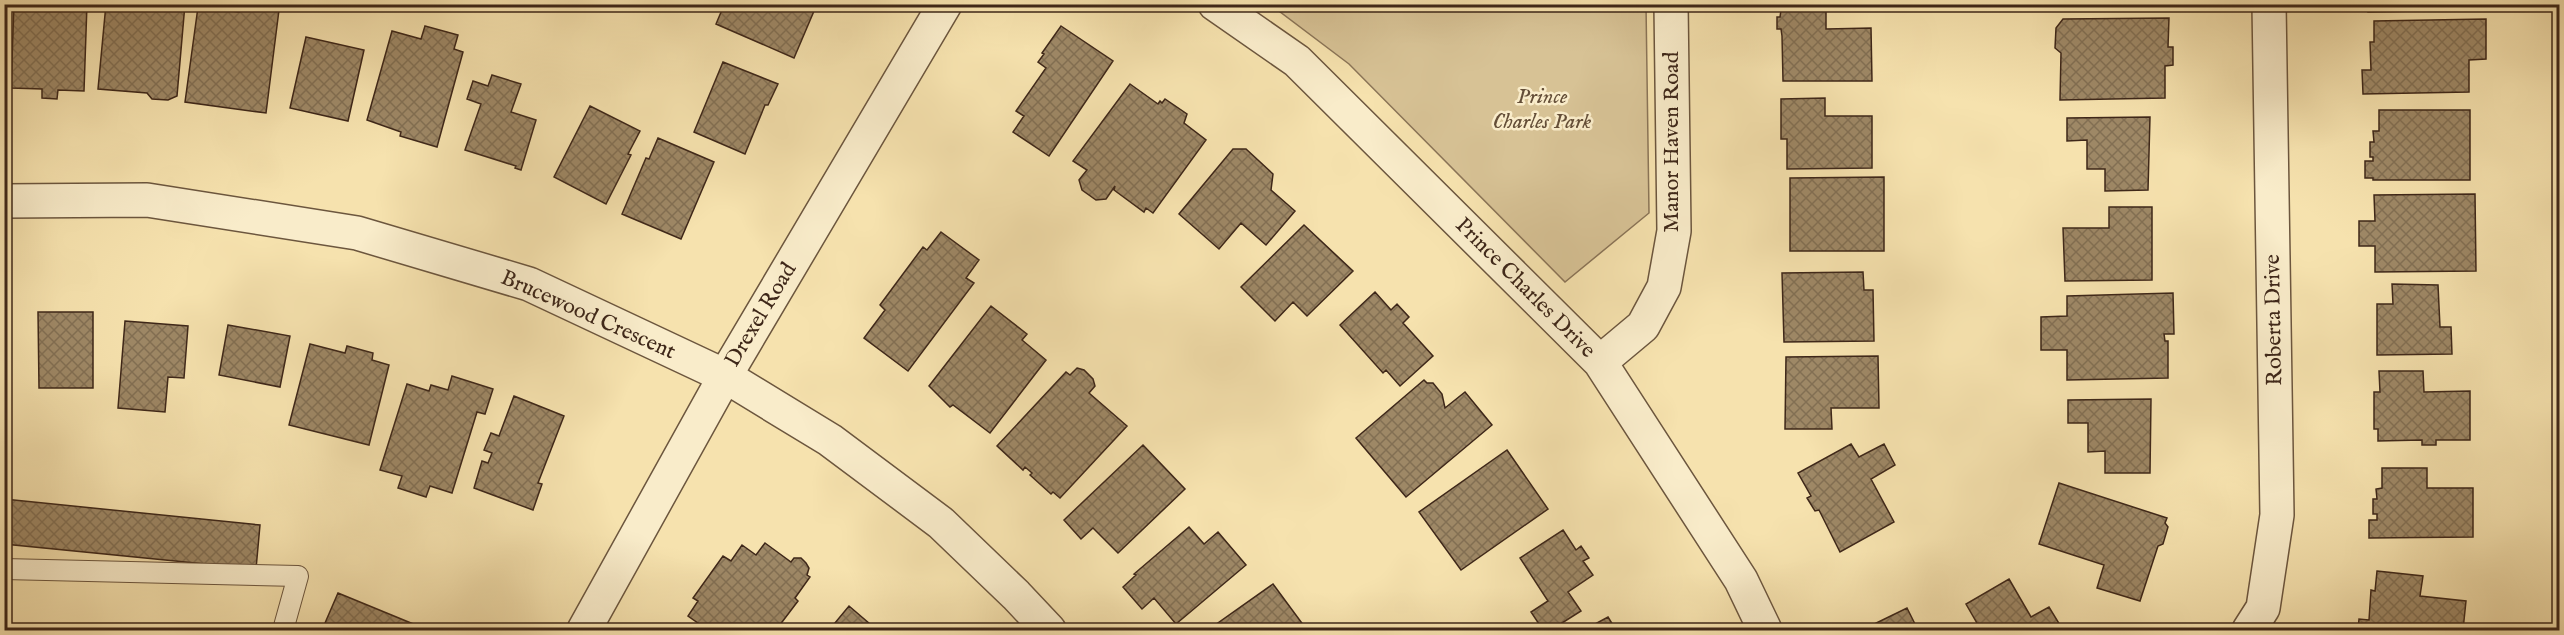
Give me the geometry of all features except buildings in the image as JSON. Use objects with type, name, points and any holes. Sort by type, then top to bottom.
[{"type":"street","name":"Drexel Road","points":[[584,630],[725,376],[945,4]]},
{"type":"street","name":"Prince Charles Drive","points":[[1215,4],[1297,61],[1600,362],[1742,580],[1765,630]]},
{"type":"street","name":"Manor Haven Road","points":[[1600,362],[1643,326],[1664,287],[1674,231],[1671,4]]},
{"type":"street","name":"Roberta Drive","points":[[2249,630],[2263,608],[2277,515],[2269,4]]},
{"type":"street","name":"Brucewood Crescent","points":[[4,201],[147,200],[357,233],[529,284],[725,376],[830,440],[941,523],[1049,630]]},
{"type":"lane","points":[[4,569],[298,576],[283,630]]},
{"type":"green space","name":"Prince Charles Park","points":[[1271,5],[1646,5],[1649,213],[1565,282],[1349,64]]}]
